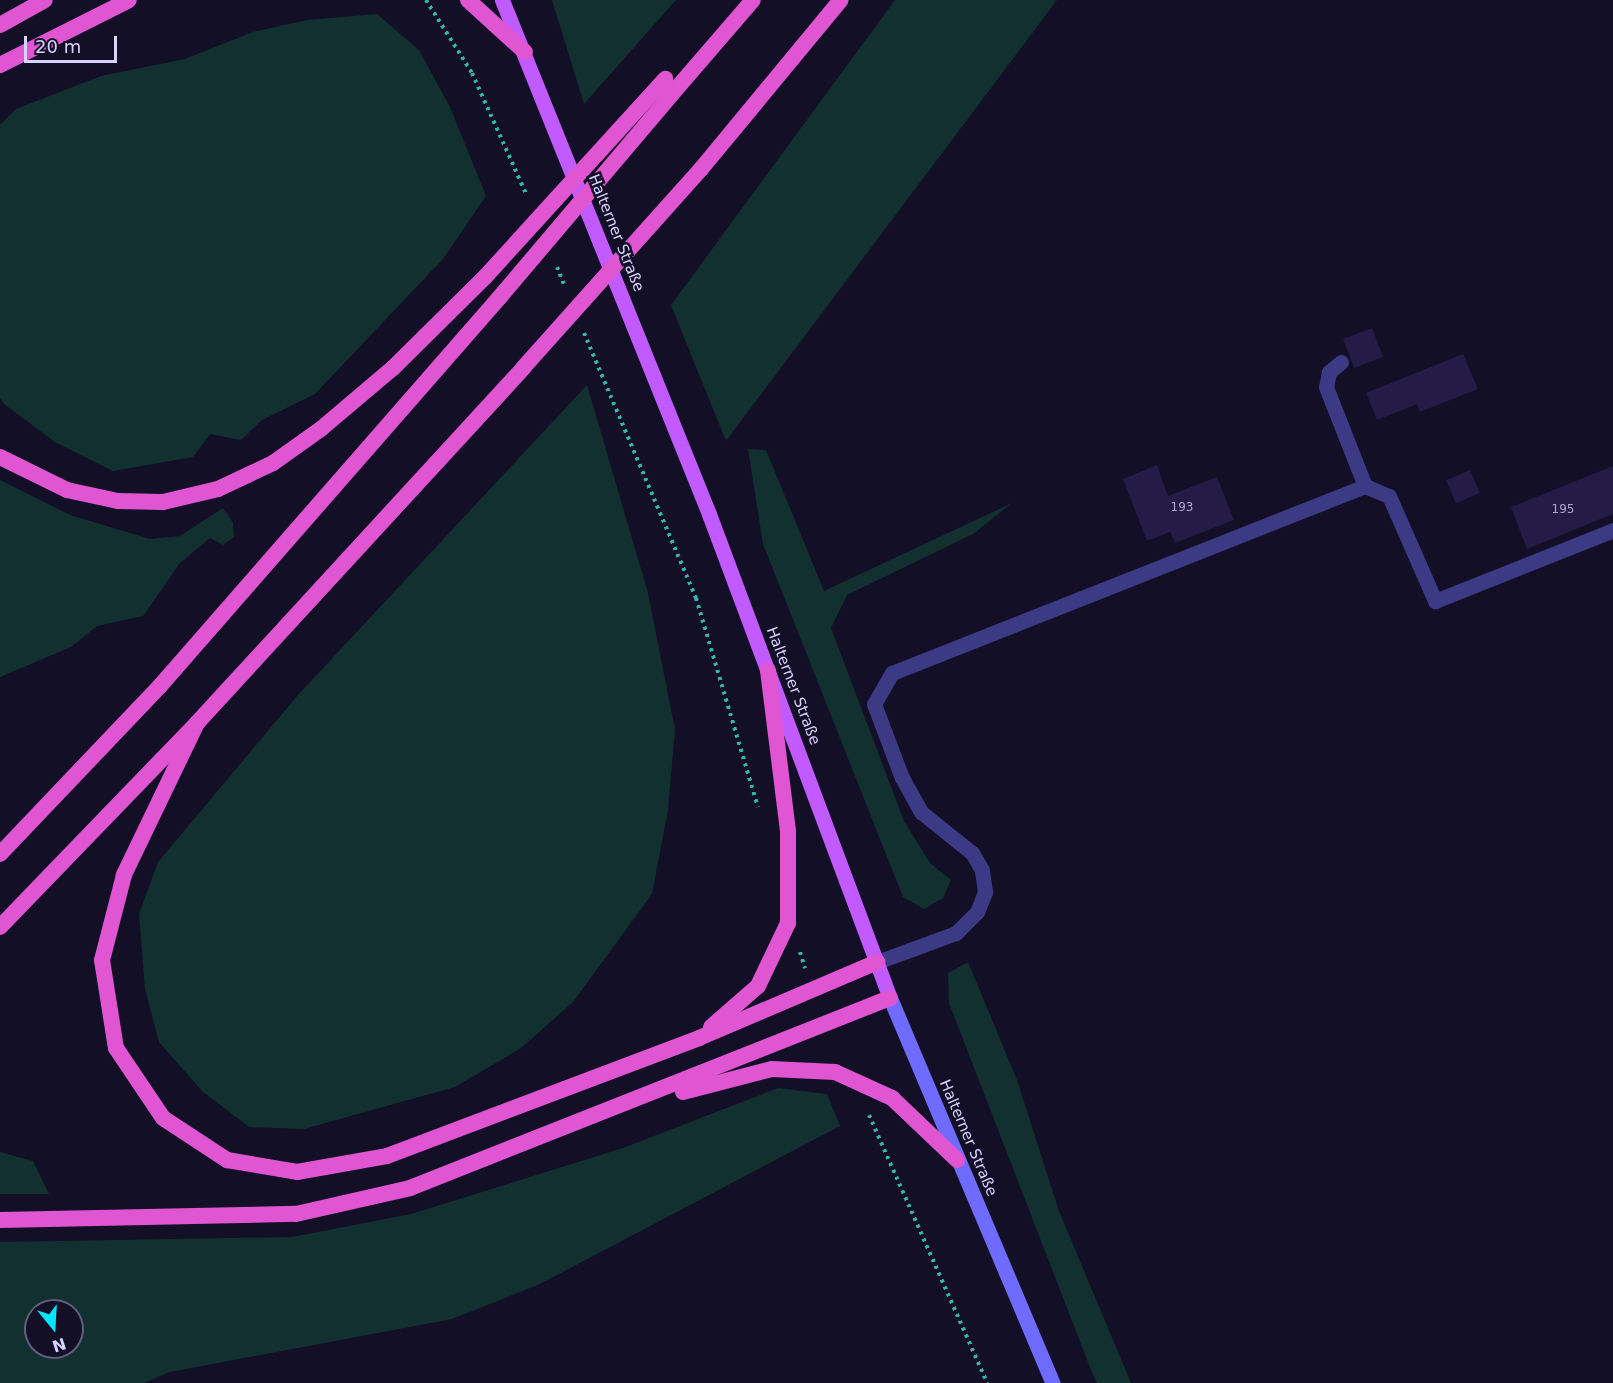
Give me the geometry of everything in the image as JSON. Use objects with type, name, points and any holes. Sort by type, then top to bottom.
[{"type":"highway","points":[[0,25],[45,0]]},
{"type":"highway","points":[[0,65],[129,0]]},
{"type":"highway","points":[[468,0],[525,52]]},
{"type":"highway","points":[[0,457],[67,490],[118,501],[164,502],[218,489],[273,463],[322,428],[393,368],[668,87],[691,72],[753,0]]},
{"type":"highway","points":[[0,927],[197,723],[523,368],[701,169],[841,0]]},
{"type":"highway","points":[[0,854],[160,686],[499,298],[668,87]]},
{"type":"highway","points":[[699,1038],[758,986],[789,923],[788,831],[768,670]]},
{"type":"highway","points":[[197,723],[124,875],[102,960],[116,1048],[163,1118],[227,1160],[297,1172],[387,1156],[699,1038],[877,962]]},
{"type":"highway","points":[[0,1220],[296,1214],[410,1188],[618,1109],[890,998]]},
{"type":"highway","points":[[618,1109],[772,1069],[835,1072],[892,1098],[957,1160]]},
{"type":"main road","name":"Halterner Straße","points":[[502,0],[525,52],[768,670],[890,998],[1053,1383]]},
{"type":"lane","points":[[1341,362],[1329,372],[1326,387],[1365,486]]},
{"type":"lane","points":[[877,962],[956,933],[977,912],[985,892],[972,853],[921,812],[902,778],[874,704],[892,673],[1365,486],[1389,496],[1435,601],[1613,530]]},
{"type":"path","points":[[426,0],[472,73],[529,200]]},
{"type":"path","points":[[552,255],[570,300]]},
{"type":"path","points":[[580,322],[696,598],[760,814]]},
{"type":"path","points":[[789,923],[813,989]]},
{"type":"path","points":[[857,1084],[987,1383]]},
{"type":"green space","points":[[552,0],[676,0],[584,104]]},
{"type":"green space","points":[[895,0],[1057,0],[726,441],[671,305]]},
{"type":"green space","points":[[377,14],[419,50],[450,107],[486,196],[443,259],[315,394],[262,420],[241,440],[210,434],[193,457],[113,471],[55,442],[4,404],[0,398],[0,125],[16,109],[101,76],[185,59],[253,32],[307,20]]},
{"type":"green space","points":[[587,385],[648,593],[675,730],[668,810],[652,894],[573,1002],[521,1048],[455,1087],[304,1129],[249,1127],[202,1091],[159,1042],[145,989],[139,914],[158,862],[298,695]]},
{"type":"green space","points":[[748,449],[766,450],[824,591],[1012,503],[973,534],[847,595],[831,628],[904,821],[930,863],[951,880],[943,898],[924,909],[903,897],[763,544]]},
{"type":"green space","points":[[0,480],[70,515],[150,539],[180,536],[223,508],[233,523],[234,537],[223,545],[210,538],[180,563],[143,616],[97,626],[71,647],[0,677]]},
{"type":"green space","points":[[968,962],[1017,1080],[1059,1211],[1131,1383],[1097,1383],[1091,1370],[949,1003],[948,973]]},
{"type":"green space","points":[[778,1088],[827,1094],[840,1126],[540,1284],[452,1319],[170,1372],[144,1383],[0,1383],[0,1242],[292,1237],[411,1214],[623,1148]]},
{"type":"green space","points":[[0,1152],[33,1161],[49,1194],[0,1194]]},
{"type":"building","points":[[1372,328],[1383,357],[1354,368],[1343,339]]},
{"type":"building","points":[[1463,354],[1478,389],[1420,412],[1417,404],[1377,420],[1366,393]]},
{"type":"building","points":[[1157,465],[1168,496],[1217,477],[1234,520],[1175,543],[1170,532],[1147,541],[1123,479]]},
{"type":"building","points":[[1613,466],[1613,514],[1527,549],[1511,507]]},
{"type":"building","points":[[1470,470],[1480,493],[1456,503],[1446,480]]}]
